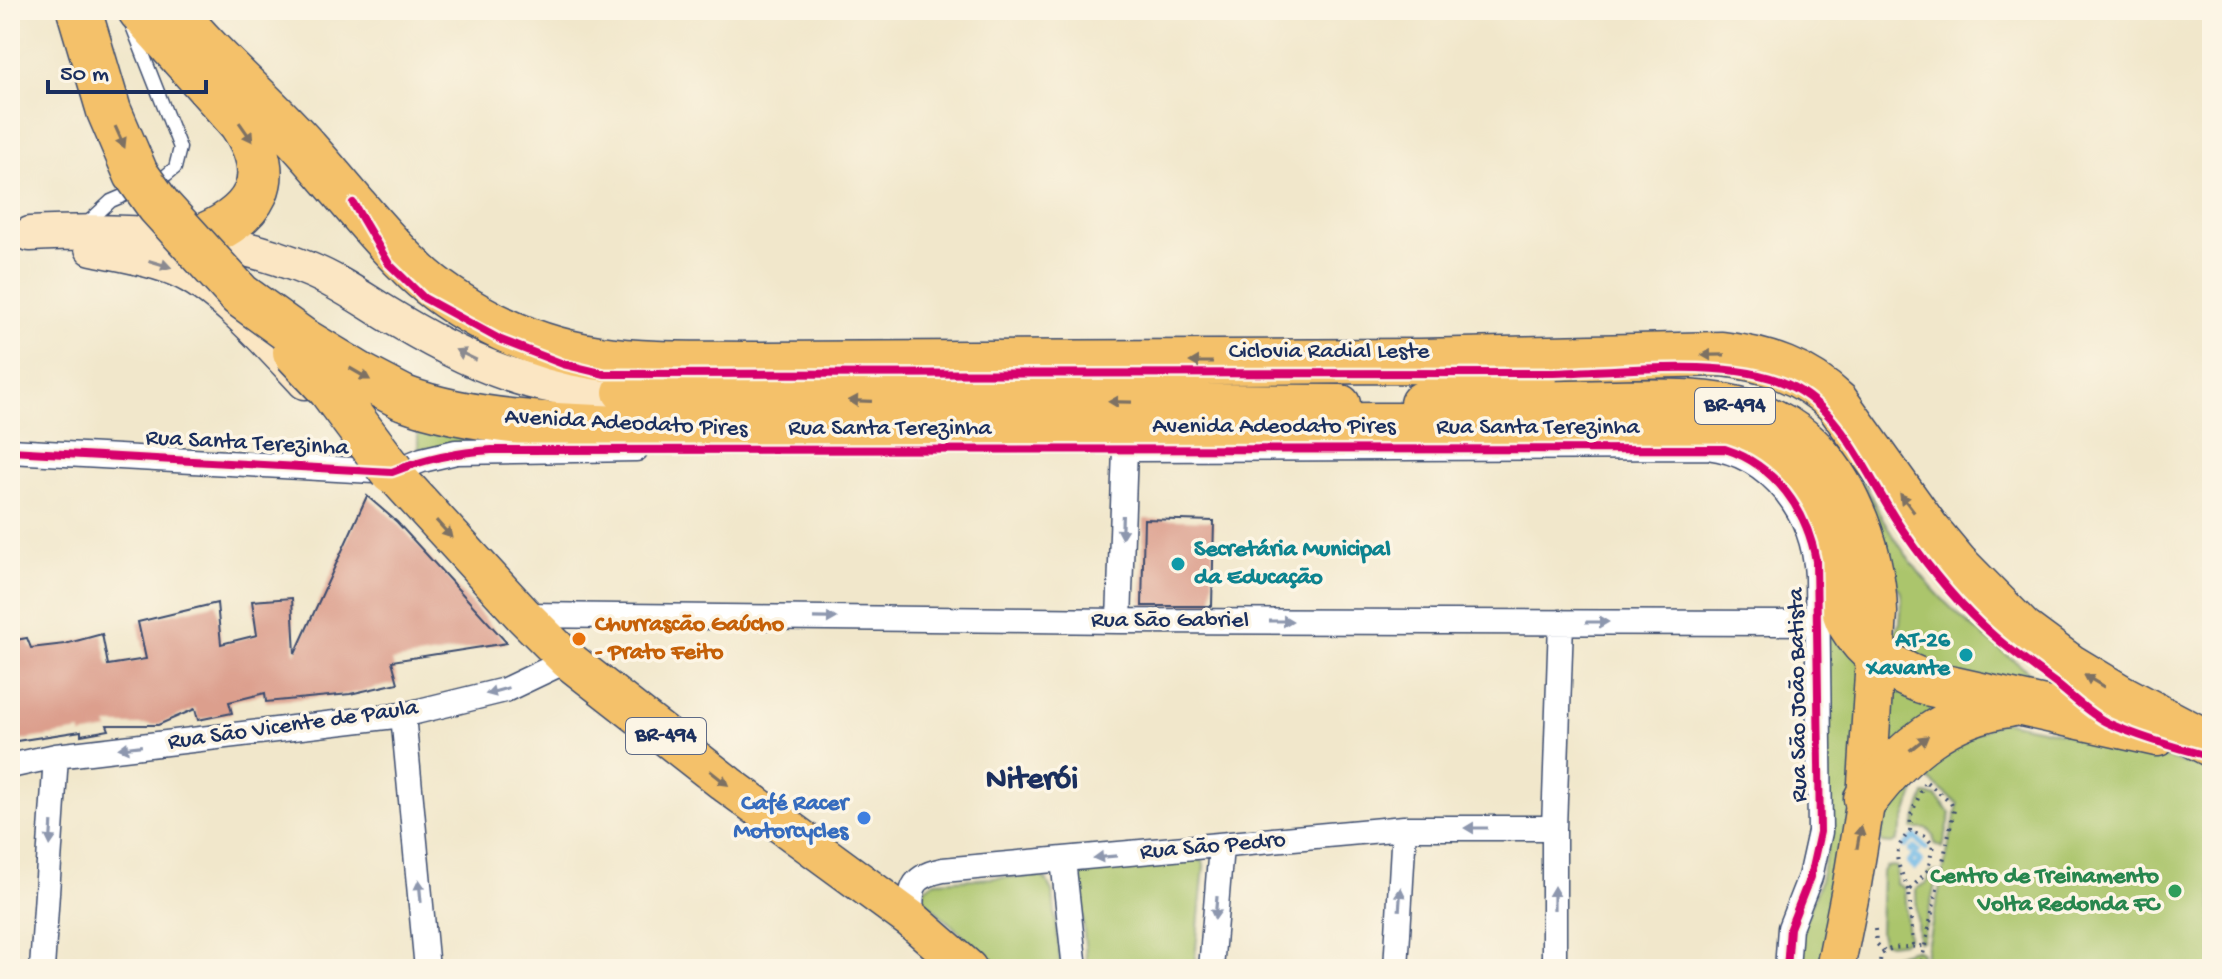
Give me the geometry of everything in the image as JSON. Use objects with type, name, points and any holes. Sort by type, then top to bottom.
[{"type":"highway","points":[[79,10],[109,111],[136,174],[245,309],[330,389],[392,472]]},
{"type":"highway","points":[[140,10],[240,122],[254,142],[258,183],[252,202],[220,230],[196,239]]},
{"type":"highway","points":[[173,10],[308,150],[411,268],[475,328],[506,351],[545,369],[622,392]]},
{"type":"highway","points":[[441,293],[527,341],[587,358],[656,363],[1614,358],[1722,354],[1764,361],[1822,388],[1849,417],[1927,529],[1957,565],[2022,631],[2068,665],[2212,746]]},
{"type":"highway","name":"Avenida Adeodato Pires","points":[[245,309],[404,398],[437,410],[580,426],[678,430],[1642,423],[1743,431],[1793,459],[1820,492],[1828,511],[1848,621],[1876,654],[1899,672],[1913,679],[2212,746]]},
{"type":"highway","points":[[1422,404],[1614,358]]},
{"type":"highway","points":[[1866,799],[1890,767],[1934,731],[1968,714],[1990,707],[2022,703]]},
{"type":"main road","name":"BR-494","points":[[622,392],[883,401],[1422,404],[1695,399],[1763,413],[1803,436],[1831,467],[1861,525],[1878,588],[1866,799],[1835,969]]},
{"type":"main road","name":"BR-494","points":[[392,472],[568,660],[728,785],[912,920],[968,969]]},
{"type":"street","name":"BR-494","points":[[20,233],[79,232],[196,239],[282,258],[314,271],[419,333],[495,369],[532,381],[622,392]]},
{"type":"street","points":[[20,233],[129,255],[178,270],[245,309]]},
{"type":"street","points":[[245,309],[246,285],[253,275],[266,269],[288,267],[314,271]]},
{"type":"street","name":"Rua Santa Terezinha","points":[[10,451],[392,472],[422,460],[456,452],[492,450],[1708,447],[1741,454],[1768,471]]},
{"type":"street","points":[[1119,621],[1125,449]]},
{"type":"street","name":"Rua São João Batista","points":[[1768,471],[1787,493],[1813,545],[1816,561],[1820,832],[1810,877],[1771,969]]},
{"type":"street","name":"Rua São Gabriel","points":[[523,615],[1817,623]]},
{"type":"street","points":[[1554,969],[1554,828],[1561,622]]},
{"type":"street","name":"Rua São Vicente de Paula","points":[[10,766],[56,756],[403,715],[505,690],[568,660]]},
{"type":"street","points":[[403,715],[427,969]]},
{"type":"street","points":[[42,969],[56,756]]},
{"type":"street","points":[[1396,969],[1404,828]]},
{"type":"street","name":"Rua São Pedro","points":[[912,920],[911,891],[915,882],[923,875],[943,870],[1404,828],[1554,828]]},
{"type":"street","points":[[1211,969],[1221,846]]},
{"type":"street","points":[[1063,860],[1075,969]]},
{"type":"street","points":[[1852,884],[1856,969]]},
{"type":"street","name":"Rua São João Batista","points":[[1787,969],[1790,928]]},
{"type":"lane","points":[[79,232],[90,218],[111,201],[160,180],[175,168],[180,148],[126,10]]},
{"type":"path","points":[[1919,776],[1951,803],[1954,810],[1920,969]]},
{"type":"path","points":[[1913,945],[1909,891],[1897,862],[1897,845],[1910,831],[1911,815],[1925,781]]},
{"type":"path","points":[[1909,891],[1928,870],[1933,845],[1925,836],[1910,831]]},
{"type":"path","points":[[1930,857],[1943,861]]},
{"type":"path","points":[[1879,969],[1884,951],[1924,946]]},
{"type":"green space","points":[[418,433],[555,442],[675,443],[1703,433],[1734,438],[1759,447],[1781,458],[1798,472],[1811,490],[1828,538],[1841,634],[1850,650],[1872,667],[1859,819],[1831,969],[1795,969],[1797,944],[1819,885],[1827,851],[1822,567],[1816,533],[1804,502],[1785,475],[1758,455],[1741,448],[1723,443],[1661,439],[675,449],[418,448]]},
{"type":"green space","points":[[1863,480],[1893,536],[1932,588],[1974,629],[2063,698],[1933,671],[1889,641],[1900,623],[1902,599],[1900,590],[1887,574],[1856,484]]},
{"type":"green space","points":[[1891,683],[1972,705],[1882,768]]},
{"type":"green space","points":[[2002,721],[2086,738],[2212,770],[2212,969],[1922,969],[1958,804],[1915,768],[1926,757]]},
{"type":"green space","points":[[1905,776],[1916,780],[1917,785],[1897,841],[1893,844],[1882,843],[1880,839],[1889,801]]},
{"type":"green space","points":[[1925,794],[1936,797],[1951,813],[1943,848],[1935,844],[1928,829],[1913,829]]},
{"type":"green space","points":[[1198,859],[1203,861],[1204,866],[1194,969],[1087,969],[1079,872]]},
{"type":"green space","points":[[1886,867],[1897,867],[1896,884],[1904,888],[1908,937],[1904,942],[1889,944],[1882,941],[1880,933],[1882,873]]},
{"type":"green space","points":[[1929,872],[1938,872],[1922,941],[1918,941],[1916,889],[1927,882]]},
{"type":"green space","points":[[1034,876],[1047,881],[1053,895],[1061,969],[1000,969],[923,899],[925,888],[935,881]]},
{"type":"green space","points":[[1914,949],[1921,952],[1918,969],[1881,969],[1882,958]]},
{"type":"building","points":[[367,496],[397,522],[507,643],[392,661],[398,683],[350,694],[266,702],[265,693],[229,702],[232,713],[198,720],[195,709],[158,725],[107,725],[109,730],[10,742],[10,641],[27,638],[31,648],[65,644],[102,634],[108,665],[146,659],[138,622],[217,603],[221,644],[257,635],[252,601],[292,598],[295,654]]},
{"type":"building","name":"Secretária Municipal da Educação","points":[[1144,519],[1214,521],[1212,606],[1142,606]]},
{"type":"waterway","points":[[1905,846],[1915,837],[1926,848]]},
{"type":"waterway","points":[[1911,851],[1915,848],[1918,851]]},
{"type":"waterway","points":[[1915,856],[1920,861],[1915,868],[1909,862],[1915,856]]},
{"type":"cycle path","name":"Ciclovia Radial Leste","points":[[353,203],[389,264],[424,298],[501,340],[563,364],[605,374],[1553,373],[1704,368],[1763,376],[1787,384],[1825,411],[1854,448],[1922,557],[1956,598],[2000,641],[2101,719],[2146,738],[2212,757]]},
{"type":"cycle path","points":[[10,451],[392,472],[441,457],[492,450],[1725,449],[1759,466],[1786,492],[1805,524],[1816,561],[1820,832],[1810,877],[1790,928],[1787,969]]},
{"type":"place","name":"Secretária Municipal da Educação","points":[[1178,564]]},
{"type":"place","name":"Churrascão Gaúcho - Prato Feito","points":[[579,639]]},
{"type":"place","name":"AT-26 Xavante","points":[[1966,655]]},
{"type":"place","name":"Café Racer Motorcycles","points":[[864,818]]},
{"type":"place","name":"Centro de Treinamento Volta Redonda FC","points":[[2175,891]]},
{"type":"district","name":"Niterói","points":[[1032,781]]}]
